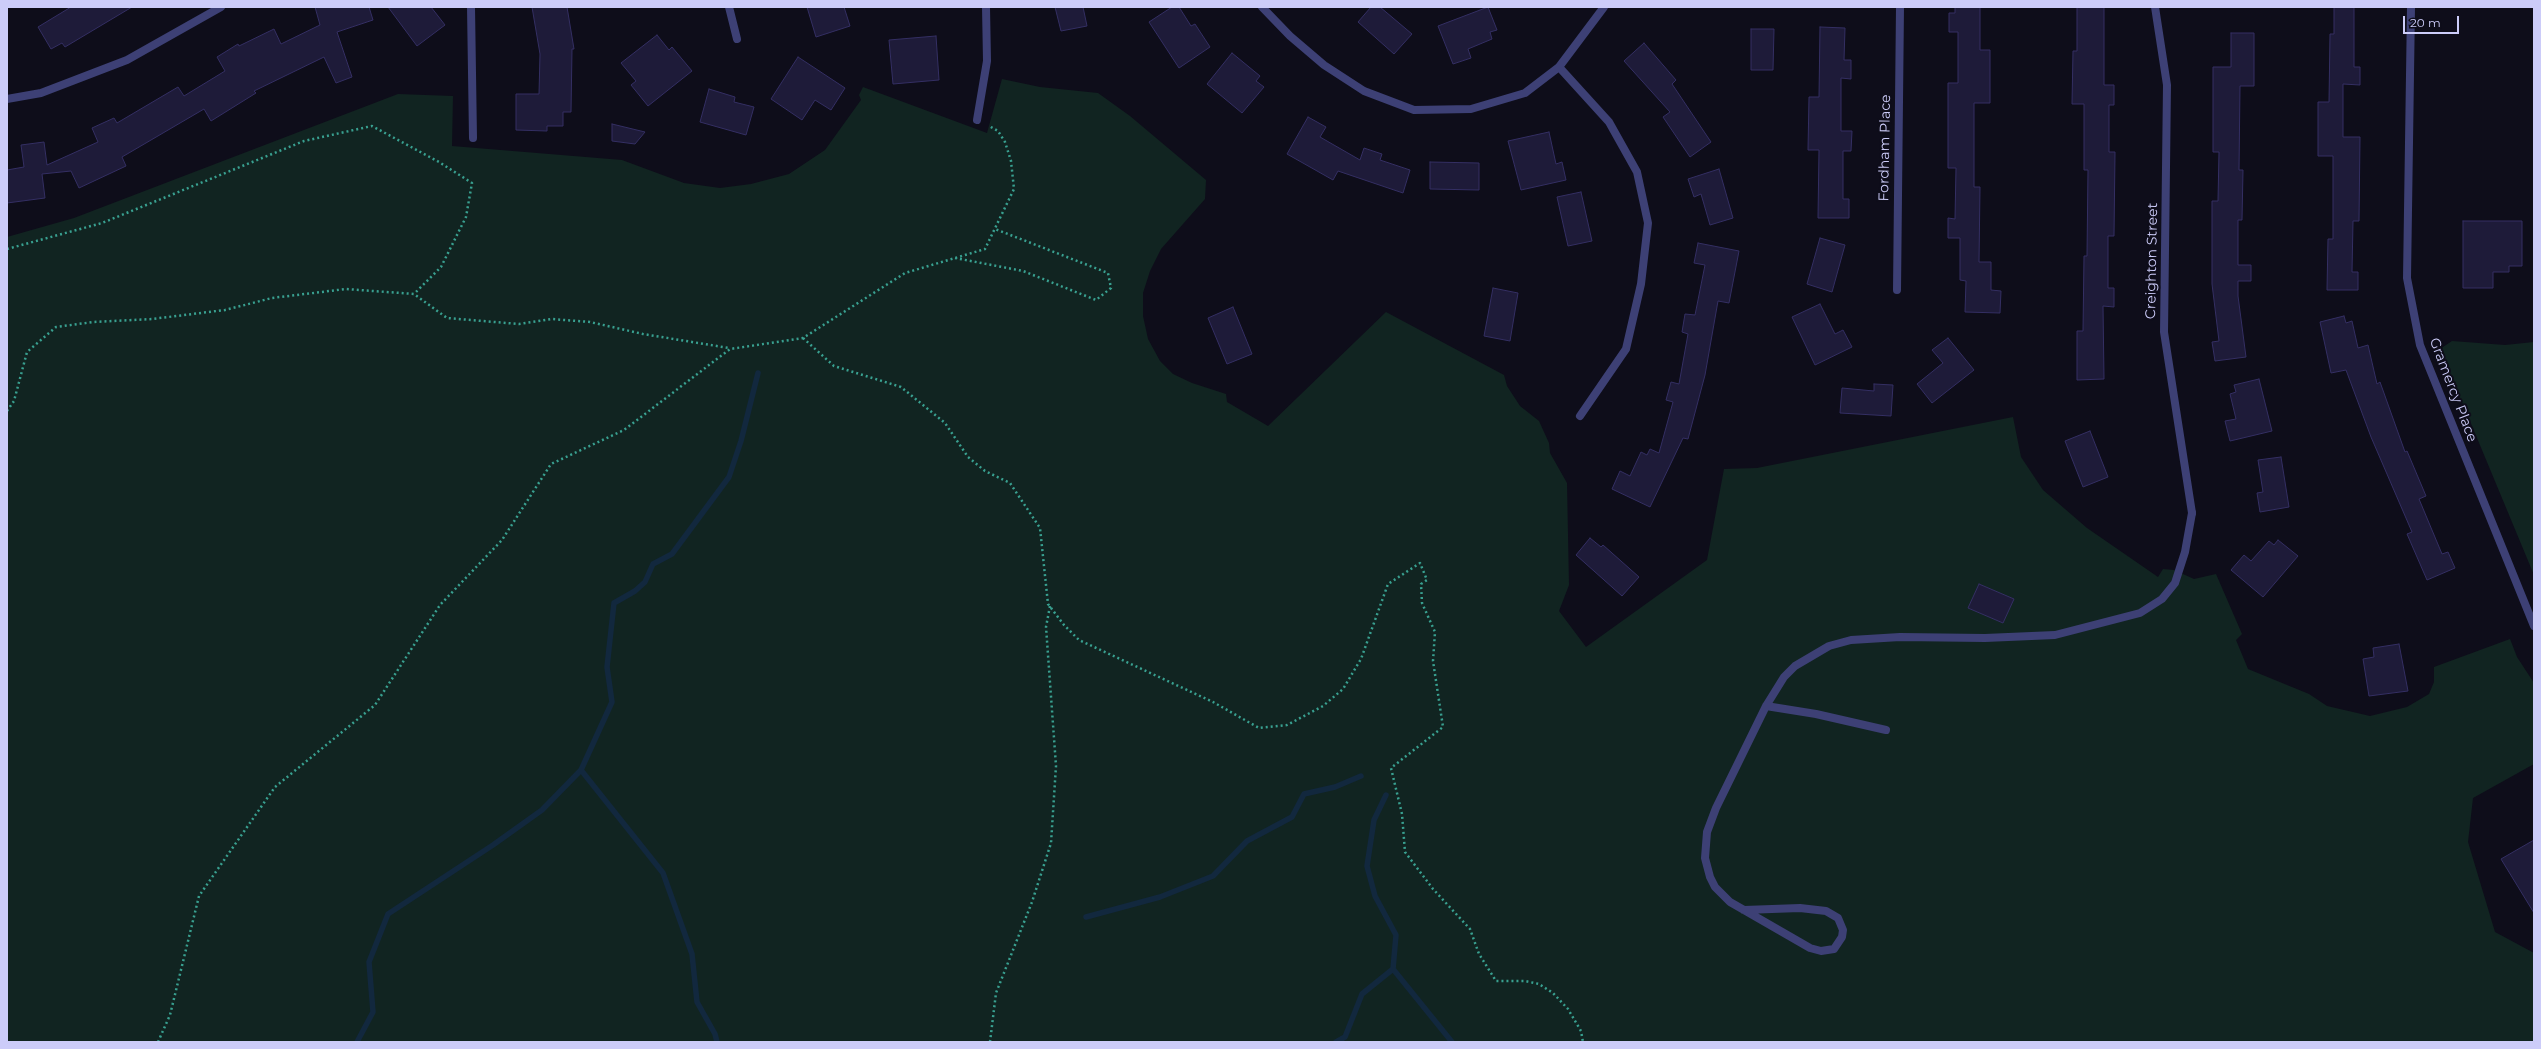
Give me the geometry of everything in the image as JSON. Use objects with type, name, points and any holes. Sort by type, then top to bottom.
[{"type":"street","points":[[7,99],[41,93],[127,60],[221,7]]},
{"type":"street","points":[[471,7],[473,138]]},
{"type":"street","points":[[729,7],[737,39]]},
{"type":"street","points":[[977,120],[987,61],[986,7]]},
{"type":"street","points":[[1262,7],[1290,36],[1324,65],[1364,91],[1414,110],[1471,109],[1525,93],[1559,67],[1604,7]]},
{"type":"street","name":"Fordham Place","points":[[1897,290],[1900,7]]},
{"type":"street","name":"Creighton Street","points":[[1766,706],[1784,677],[1795,666],[1812,654],[1839,642],[1900,636],[1979,638],[2055,635],[2112,622],[2148,610],[2169,592],[2180,573],[2192,513],[2164,332],[2167,85],[2155,7]]},
{"type":"street","name":"Gramercy Place","points":[[2412,7],[2407,278],[2420,345],[2534,626]]},
{"type":"street","points":[[1559,67],[1609,122],[1637,172],[1648,224],[1641,284],[1626,348],[1580,416]]},
{"type":"street","points":[[1744,910],[1800,908],[1826,911],[1838,918],[1841,923],[1842,937],[1834,949],[1821,951],[1810,948],[1730,902],[1716,887],[1707,868],[1704,846],[1716,808],[1766,706],[1816,714],[1886,730]]},
{"type":"path","points":[[7,411],[14,401],[27,352],[56,327],[93,322],[152,319],[225,310],[272,298],[346,289],[414,294],[448,318],[520,324],[552,319],[590,322],[643,334],[730,348],[802,338],[905,274],[985,249],[1014,189],[1011,161],[1005,142],[998,131],[977,120]]},
{"type":"path","points":[[7,249],[102,223],[304,141],[372,126],[439,162],[472,183],[466,217],[441,267],[414,294]]},
{"type":"path","points":[[955,258],[1023,271],[1096,300],[1111,288],[1108,273],[995,229]]},
{"type":"path","points":[[802,338],[834,366],[901,387],[945,423],[968,457],[985,471],[1010,483],[1040,528],[1050,606],[1046,627],[1056,766],[1051,843],[1032,902],[996,993],[990,1042]]},
{"type":"path","points":[[158,1042],[170,1015],[199,896],[275,787],[375,705],[440,605],[502,540],[551,464],[624,430],[730,348]]},
{"type":"path","points":[[1050,606],[1064,625],[1079,640],[1214,702],[1259,728],[1287,725],[1323,706],[1343,689],[1361,659],[1388,584],[1420,563],[1427,580],[1421,584],[1422,603],[1435,632],[1433,661],[1443,727],[1391,768],[1402,814],[1406,852],[1433,889],[1470,929],[1479,954],[1496,981],[1525,981],[1539,984],[1553,993],[1571,1014],[1581,1031],[1584,1042]]},
{"type":"green space","points":[[1002,79],[1040,87],[1098,93],[1130,116],[1206,180],[1205,199],[1161,249],[1150,271],[1143,293],[1143,316],[1148,339],[1160,361],[1173,374],[1192,383],[1226,394],[1227,402],[1268,426],[1386,312],[1504,375],[1507,386],[1520,406],[1539,421],[1549,443],[1550,453],[1567,483],[1569,585],[1559,611],[1586,647],[1707,560],[1724,469],[1757,468],[2013,417],[2021,457],[2043,490],[2087,528],[2158,577],[2163,569],[2174,570],[2194,579],[2216,574],[2242,634],[2236,640],[2248,669],[2309,694],[2327,706],[2370,716],[2407,707],[2429,694],[2434,682],[2434,667],[2510,639],[2517,657],[2534,683],[2534,764],[2473,798],[2468,842],[2495,932],[2534,953],[2534,1042],[7,1042],[7,237],[74,218],[398,94],[453,96],[452,146],[622,160],[684,183],[720,188],[751,184],[789,174],[825,150],[861,100],[859,95],[863,87],[987,133]]},
{"type":"green space","points":[[2452,341],[2505,345],[2534,342],[2534,575],[2440,349]]},
{"type":"building","points":[[71,7],[132,7],[65,47],[62,43],[51,49],[38,27]]},
{"type":"building","points":[[315,7],[369,7],[373,20],[337,32],[352,77],[336,83],[324,57],[254,91],[256,93],[211,121],[204,109],[122,157],[126,166],[79,188],[71,171],[42,174],[45,198],[7,203],[7,170],[24,167],[21,145],[44,142],[47,165],[98,142],[92,128],[114,118],[117,123],[178,87],[184,96],[225,71],[217,57],[238,44],[239,46],[274,29],[281,44],[320,25]]},
{"type":"building","points":[[388,7],[431,7],[445,25],[417,46]]},
{"type":"building","points":[[532,7],[567,7],[574,49],[572,49],[571,112],[563,112],[563,126],[547,126],[547,131],[516,130],[516,94],[539,94],[540,54]]},
{"type":"building","points":[[807,7],[844,7],[850,26],[816,37]]},
{"type":"building","points":[[1055,7],[1083,7],[1087,26],[1061,31]]},
{"type":"building","points":[[1172,7],[1179,7],[1191,26],[1195,24],[1210,47],[1179,68],[1149,22]]},
{"type":"building","points":[[1371,7],[1380,7],[1412,34],[1394,54],[1358,22]]},
{"type":"building","points":[[1488,7],[1497,30],[1490,32],[1492,39],[1468,49],[1471,58],[1453,64],[1438,26]]},
{"type":"building","points":[[1955,7],[1980,7],[1980,50],[1990,50],[1990,103],[1974,103],[1974,187],[1980,187],[1979,262],[1991,262],[1991,290],[2001,291],[2000,313],[1965,312],[1966,281],[1960,280],[1960,238],[1948,238],[1948,218],[1955,219],[1956,168],[1948,168],[1948,83],[1958,83],[1958,32],[1949,32],[1949,13],[1955,13]]},
{"type":"building","points":[[2077,7],[2104,7],[2104,85],[2114,85],[2114,105],[2109,105],[2109,152],[2115,152],[2114,236],[2108,236],[2108,288],[2114,288],[2114,307],[2103,306],[2104,379],[2077,380],[2077,331],[2083,331],[2084,256],[2087,256],[2088,170],[2084,170],[2084,104],[2072,104],[2073,51],[2077,51]]},
{"type":"building","points":[[2334,7],[2354,7],[2354,67],[2360,67],[2360,85],[2343,84],[2343,137],[2360,137],[2359,221],[2353,221],[2352,272],[2358,272],[2358,290],[2327,290],[2328,239],[2333,239],[2333,156],[2318,156],[2318,102],[2329,102],[2330,34],[2334,34]]},
{"type":"building","points":[[1820,27],[1845,28],[1844,60],[1851,60],[1851,79],[1841,78],[1841,131],[1852,131],[1851,151],[1843,151],[1843,199],[1849,199],[1849,218],[1818,218],[1819,150],[1808,150],[1809,97],[1819,97]]},
{"type":"building","points":[[1751,29],[1774,29],[1773,70],[1751,70]]},
{"type":"building","points":[[2231,33],[2254,33],[2254,86],[2240,86],[2239,170],[2243,170],[2242,220],[2238,220],[2238,265],[2251,265],[2251,281],[2238,281],[2238,296],[2246,357],[2215,361],[2212,342],[2219,341],[2212,284],[2212,201],[2218,201],[2219,152],[2213,152],[2213,67],[2231,67]]},
{"type":"building","points":[[657,35],[669,50],[672,47],[692,71],[648,106],[631,85],[636,81],[621,63]]},
{"type":"building","points":[[936,36],[939,80],[893,84],[889,40]]},
{"type":"building","points":[[1644,43],[1676,80],[1672,84],[1711,142],[1690,157],[1663,117],[1670,112],[1624,61]]},
{"type":"building","points":[[1232,53],[1260,76],[1256,81],[1264,87],[1242,113],[1207,84]]},
{"type":"building","points":[[798,57],[845,88],[831,110],[815,100],[802,120],[771,99]]},
{"type":"building","points":[[709,89],[735,97],[734,102],[754,107],[746,135],[700,122]]},
{"type":"building","points":[[1308,117],[1326,127],[1320,137],[1360,160],[1364,148],[1382,154],[1380,160],[1410,170],[1403,193],[1338,171],[1333,180],[1287,154]]},
{"type":"building","points":[[612,124],[645,132],[635,144],[612,141]]},
{"type":"building","points":[[1549,132],[1556,164],[1562,162],[1566,180],[1521,190],[1508,141]]},
{"type":"building","points":[[1430,162],[1479,163],[1479,190],[1430,189]]},
{"type":"building","points":[[1719,169],[1733,218],[1710,225],[1701,194],[1694,197],[1688,179]]},
{"type":"building","points":[[1581,192],[1592,241],[1568,246],[1557,197]]},
{"type":"building","points":[[2463,221],[2522,221],[2522,266],[2509,266],[2509,272],[2493,272],[2493,288],[2463,288]]},
{"type":"building","points":[[1820,238],[1845,245],[1832,292],[1807,284]]},
{"type":"building","points":[[1698,243],[1739,251],[1729,303],[1718,301],[1705,375],[1688,439],[1683,438],[1650,507],[1612,489],[1620,471],[1630,476],[1641,452],[1647,455],[1650,449],[1659,453],[1673,402],[1666,400],[1671,382],[1679,384],[1688,334],[1682,332],[1685,314],[1695,315],[1705,265],[1694,263]]},
{"type":"building","points":[[1493,288],[1518,293],[1510,341],[1484,336]]},
{"type":"building","points":[[1820,304],[1835,334],[1843,330],[1852,347],[1815,365],[1792,317]]},
{"type":"building","points":[[1233,307],[1252,354],[1227,364],[1208,318]]},
{"type":"building","points":[[2344,316],[2346,323],[2352,321],[2358,348],[2368,345],[2377,384],[2380,382],[2405,452],[2407,451],[2426,496],[2419,499],[2442,554],[2448,552],[2455,568],[2427,580],[2407,534],[2412,532],[2371,437],[2346,370],[2331,373],[2320,322]]},
{"type":"building","points":[[1948,338],[1974,370],[1932,403],[1917,384],[1943,363],[1932,350]]},
{"type":"building","points":[[2259,379],[2272,431],[2230,441],[2225,421],[2236,419],[2230,394],[2236,392],[2234,385]]},
{"type":"building","points":[[1874,384],[1893,385],[1891,416],[1840,413],[1842,388],[1874,391]]},
{"type":"building","points":[[2090,431],[2108,477],[2083,487],[2065,441]]},
{"type":"building","points":[[2281,457],[2289,507],[2260,512],[2257,493],[2263,492],[2258,460]]},
{"type":"building","points":[[1590,538],[1601,547],[1603,545],[1639,577],[1622,596],[1576,555]]},
{"type":"building","points":[[2278,540],[2298,556],[2263,597],[2231,570],[2244,555],[2251,561],[2269,541],[2274,545]]},
{"type":"building","points":[[1979,584],[2014,599],[2003,623],[1968,608]]},
{"type":"building","points":[[2399,644],[2408,691],[2369,696],[2363,659],[2374,657],[2373,648]]},
{"type":"building","points":[[2534,840],[2534,913],[2501,859]]},
{"type":"waterway","points":[[717,1042],[715,1034],[697,1002],[692,954],[663,873],[581,770],[612,702],[607,667],[614,603],[635,591],[645,582],[653,564],[672,554],[729,477],[741,441],[758,373]]},
{"type":"waterway","points":[[357,1042],[373,1012],[369,962],[388,914],[493,845],[542,810],[581,770]]},
{"type":"waterway","points":[[1086,917],[1160,897],[1213,876],[1247,841],[1292,817],[1304,794],[1335,787],[1361,776]]},
{"type":"waterway","points":[[1386,795],[1374,820],[1367,866],[1375,896],[1396,935],[1393,969],[1452,1042]]},
{"type":"waterway","points":[[1336,1042],[1345,1037],[1362,994],[1393,969]]}]
